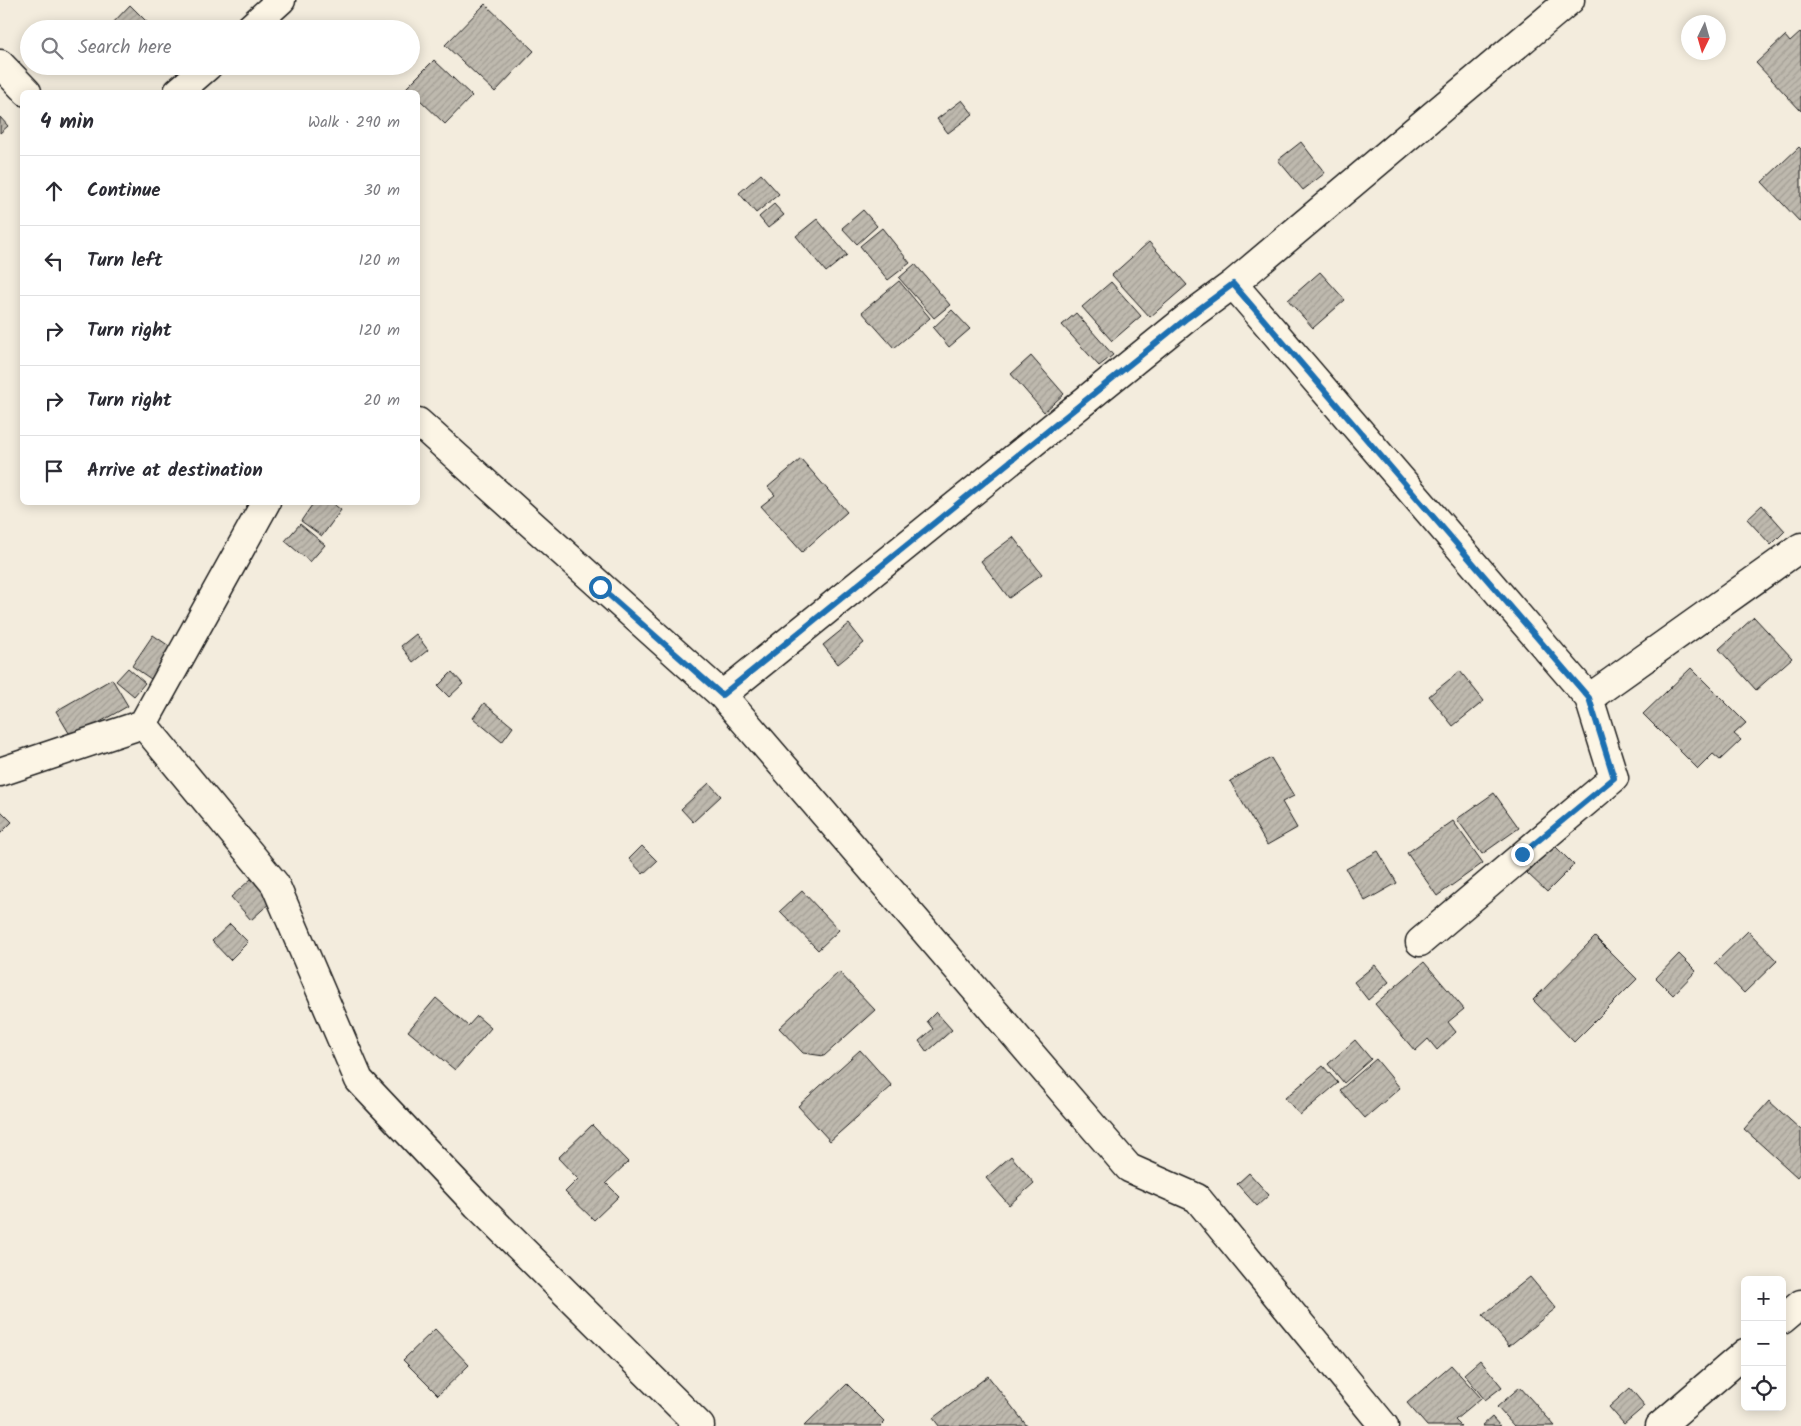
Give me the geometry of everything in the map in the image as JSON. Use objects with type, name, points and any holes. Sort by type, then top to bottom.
[{"type":"street","points":[[259,20],[281,0]]},
{"type":"street","points":[[722,695],[1187,318],[1233,284],[1570,0]]},
{"type":"street","points":[[0,64],[25,90]]},
{"type":"street","points":[[180,90],[198,75]]},
{"type":"street","points":[[1233,284],[1589,698],[1614,778],[1420,942]]},
{"type":"street","points":[[420,424],[722,695],[1129,1168],[1197,1198],[1384,1426]]},
{"type":"street","points":[[0,772],[143,724],[264,505]]},
{"type":"street","points":[[1589,698],[1801,547]]},
{"type":"street","points":[[143,724],[275,884],[359,1080],[477,1205],[700,1426]]},
{"type":"street","points":[[1786,1317],[1801,1304]]},
{"type":"street","points":[[1660,1426],[1741,1356]]},
{"type":"building","points":[[485,4],[534,51],[495,92],[445,45]]},
{"type":"building","points":[[130,5],[145,20],[116,20]]},
{"type":"building","points":[[1801,32],[1801,111],[1756,63],[1785,36],[1790,42]]},
{"type":"building","points":[[434,60],[472,96],[445,124],[420,100],[420,90],[409,90],[406,88]]},
{"type":"building","points":[[962,100],[973,114],[948,133],[937,119]]},
{"type":"building","points":[[0,117],[8,126],[0,133]]},
{"type":"building","points":[[1301,142],[1325,173],[1303,190],[1278,160]]},
{"type":"building","points":[[1799,147],[1801,149],[1801,223],[1762,182]]},
{"type":"building","points":[[761,174],[779,194],[756,213],[739,193]]},
{"type":"building","points":[[774,204],[784,215],[768,228],[759,217]]},
{"type":"building","points":[[863,210],[877,226],[857,244],[842,228]]},
{"type":"building","points":[[817,219],[847,255],[826,272],[796,236]]},
{"type":"building","points":[[882,228],[910,263],[888,280],[860,246]]},
{"type":"building","points":[[1149,242],[1187,285],[1150,317],[1112,275]]},
{"type":"building","points":[[915,264],[950,305],[934,318],[899,278]]},
{"type":"building","points":[[1320,272],[1345,300],[1313,328],[1288,300]]},
{"type":"building","points":[[899,281],[930,318],[894,348],[862,312]]},
{"type":"building","points":[[1111,282],[1141,316],[1112,341],[1082,307]]},
{"type":"building","points":[[952,310],[970,329],[949,347],[933,328]]},
{"type":"building","points":[[1076,313],[1113,355],[1099,366],[1062,325]]},
{"type":"building","points":[[1031,356],[1064,394],[1044,412],[1011,374]]},
{"type":"building","points":[[801,459],[847,512],[802,552],[761,506],[775,495],[768,487]]},
{"type":"building","points":[[312,505],[335,505],[341,510],[322,536],[301,521]]},
{"type":"building","points":[[1762,505],[1785,531],[1771,545],[1747,519]]},
{"type":"building","points":[[300,524],[325,545],[310,562],[285,541]]},
{"type":"building","points":[[1013,537],[1042,574],[1009,598],[981,561]]},
{"type":"building","points":[[1754,617],[1792,658],[1756,690],[1719,649]]},
{"type":"building","points":[[849,624],[864,643],[838,664],[823,645]]},
{"type":"building","points":[[416,634],[428,650],[413,662],[401,646]]},
{"type":"building","points":[[153,635],[172,648],[151,679],[132,666]]},
{"type":"building","points":[[128,668],[145,683],[134,696],[116,681]]},
{"type":"building","points":[[1691,668],[1746,723],[1734,734],[1741,740],[1720,760],[1713,754],[1698,769],[1643,714]]},
{"type":"building","points":[[1460,671],[1484,701],[1453,726],[1429,696]]},
{"type":"building","points":[[452,672],[463,684],[449,697],[438,686]]},
{"type":"building","points":[[112,679],[128,706],[72,738],[56,711]]},
{"type":"building","points":[[484,703],[513,727],[502,742],[473,718]]},
{"type":"building","points":[[1271,758],[1294,796],[1282,802],[1297,828],[1267,845],[1230,781]]},
{"type":"building","points":[[709,783],[721,796],[693,822],[681,809]]},
{"type":"building","points":[[1494,793],[1519,828],[1482,854],[1457,819]]},
{"type":"building","points":[[0,810],[12,822],[0,834]]},
{"type":"building","points":[[1453,821],[1483,863],[1437,896],[1407,853]]},
{"type":"building","points":[[1554,845],[1574,865],[1547,892],[1527,873]]},
{"type":"building","points":[[642,846],[657,861],[643,874],[629,859]]},
{"type":"building","points":[[1378,851],[1397,883],[1365,901],[1346,869]]},
{"type":"building","points":[[251,879],[272,901],[251,920],[231,897]]},
{"type":"building","points":[[802,891],[839,930],[818,950],[780,911]]},
{"type":"building","points":[[230,924],[248,942],[230,960],[212,941]]},
{"type":"building","points":[[1748,931],[1777,961],[1744,993],[1715,963]]},
{"type":"building","points":[[1595,937],[1637,979],[1574,1042],[1533,1000]]},
{"type":"building","points":[[1679,954],[1696,971],[1673,995],[1656,978]]},
{"type":"building","points":[[1424,962],[1464,1009],[1448,1022],[1456,1032],[1437,1050],[1428,1039],[1415,1051],[1375,1004]]},
{"type":"building","points":[[1375,965],[1389,982],[1368,1000],[1354,982]]},
{"type":"building","points":[[839,972],[875,1010],[824,1056],[803,1053],[779,1028]]},
{"type":"building","points":[[436,998],[468,1026],[477,1016],[491,1028],[455,1070],[408,1031]]},
{"type":"building","points":[[936,1012],[952,1030],[927,1052],[919,1041],[933,1029],[927,1021]]},
{"type":"building","points":[[1355,1040],[1371,1059],[1344,1083],[1328,1064]]},
{"type":"building","points":[[860,1050],[892,1086],[830,1141],[798,1106]]},
{"type":"building","points":[[1376,1059],[1400,1088],[1365,1118],[1340,1090]]},
{"type":"building","points":[[1323,1066],[1338,1083],[1300,1115],[1285,1098]]},
{"type":"building","points":[[1769,1101],[1801,1130],[1801,1172],[1797,1177],[1744,1129]]},
{"type":"building","points":[[592,1125],[628,1162],[606,1183],[619,1196],[594,1220],[565,1192],[578,1179],[558,1158]]},
{"type":"building","points":[[1011,1156],[1034,1183],[1009,1205],[986,1178]]},
{"type":"building","points":[[1249,1173],[1269,1195],[1257,1206],[1237,1184]]},
{"type":"building","points":[[1530,1277],[1556,1308],[1509,1346],[1483,1315]]},
{"type":"building","points":[[435,1329],[469,1365],[438,1395],[403,1360]]},
{"type":"building","points":[[1480,1360],[1502,1387],[1485,1400],[1464,1374]]},
{"type":"building","points":[[1451,1365],[1481,1398],[1455,1420],[1461,1426],[1427,1426],[1407,1403]]},
{"type":"building","points":[[988,1376],[1027,1426],[939,1426],[933,1418]]},
{"type":"building","points":[[847,1384],[885,1422],[881,1426],[804,1426]]},
{"type":"building","points":[[1520,1387],[1555,1426],[1514,1426],[1497,1407]]},
{"type":"building","points":[[1630,1388],[1645,1406],[1624,1424],[1609,1407]]},
{"type":"building","points":[[1492,1417],[1500,1426],[1482,1426]]},
{"type":"route","points":[[600,587],[722,695],[1187,318],[1233,284],[1589,698],[1614,778],[1522,854]]}]
